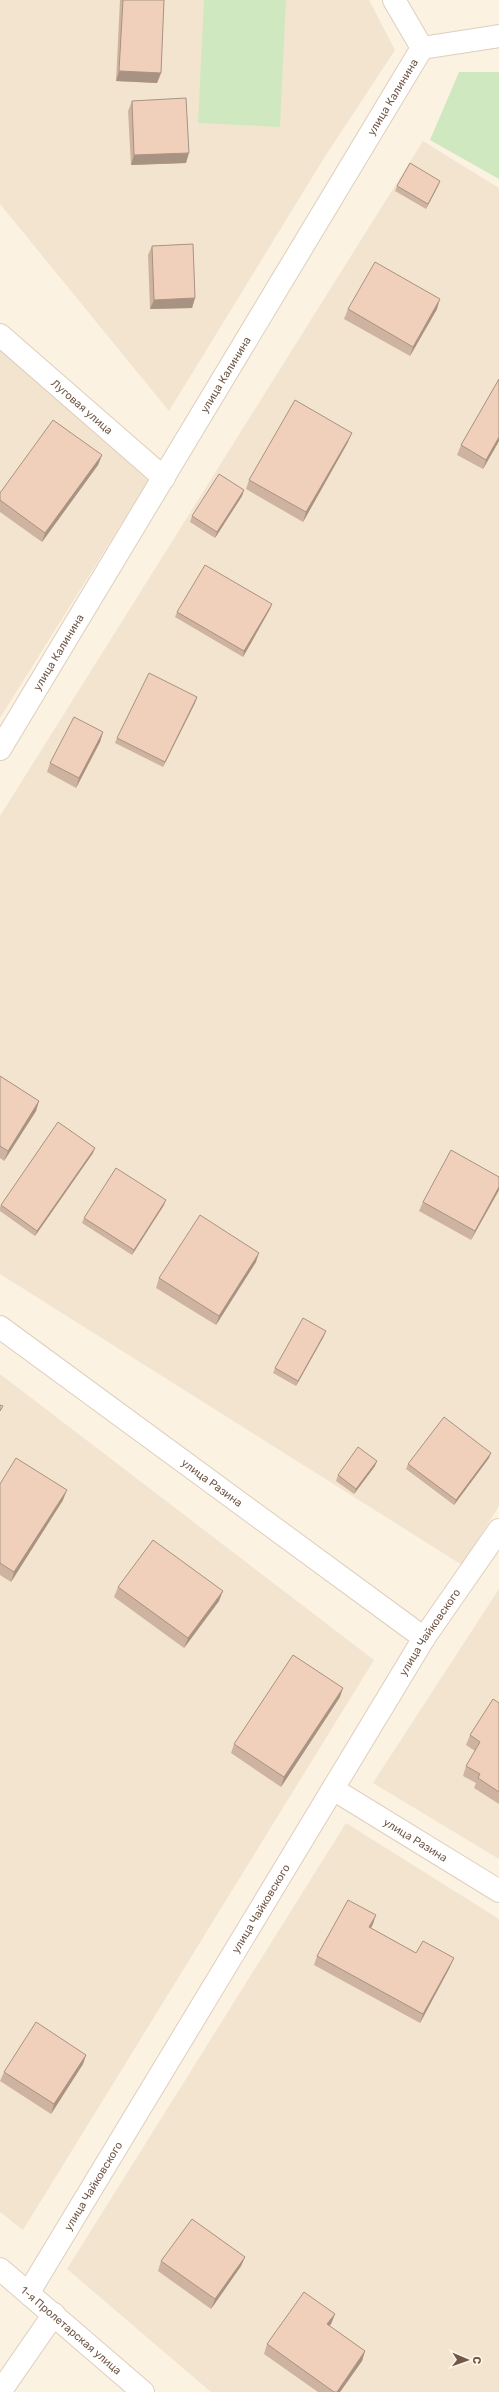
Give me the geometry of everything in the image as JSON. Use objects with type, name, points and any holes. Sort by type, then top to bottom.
[{"type":"street","name":"улица Калинина","points":[[0,749],[422,48],[394,0]]},
{"type":"street","points":[[422,48],[499,36]]},
{"type":"street","name":"Луговая улица","points":[[0,335],[164,478]]},
{"type":"street","name":"улица Разина","points":[[0,1327],[424,1638]]},
{"type":"street","name":"улица Чайковского","points":[[29,2292],[424,1638],[499,1530]]},
{"type":"street","name":"улица Разина","points":[[333,1789],[499,1891]]},
{"type":"street","name":"1-я Пролетарская улица","points":[[0,2269],[29,2292],[143,2392]]},
{"type":"street","points":[[0,2392],[54,2314]]},
{"type":"shaded area","points":[[0,0],[369,0],[395,50],[324,158],[169,411],[0,204]]},
{"type":"shaded area","points":[[423,141],[499,188],[499,1506],[462,1565],[0,1274],[0,816]]},
{"type":"shaded area","points":[[0,323],[160,462],[0,718]]},
{"type":"shaded area","points":[[0,1374],[374,1660],[23,2230],[0,2212]]},
{"type":"shaded area","points":[[499,1589],[499,1859],[373,1783]]},
{"type":"shaded area","points":[[346,1823],[499,1919],[499,2392],[211,2392],[67,2269]]},
{"type":"green space","points":[[204,0],[286,0],[280,127],[198,123]]},
{"type":"green space","points":[[459,72],[499,72],[499,179],[430,140]]},
{"type":"building","points":[[123,0],[164,0],[161,73],[119,71]]},
{"type":"building","points":[[186,98],[189,153],[134,155],[132,101]]},
{"type":"building","points":[[410,163],[440,181],[428,204],[397,186]]},
{"type":"building","points":[[193,244],[195,298],[154,300],[152,246]]},
{"type":"building","points":[[375,262],[440,299],[413,347],[348,309]]},
{"type":"building","points":[[499,379],[499,437],[486,460],[461,445]]},
{"type":"building","points":[[295,400],[352,433],[306,512],[249,480]]},
{"type":"building","points":[[53,420],[102,455],[45,533],[0,500],[0,493]]},
{"type":"building","points":[[219,474],[244,490],[217,532],[192,516]]},
{"type":"building","points":[[205,565],[272,604],[244,651],[177,612]]},
{"type":"building","points":[[149,673],[197,697],[165,762],[117,738]]},
{"type":"building","points":[[74,717],[103,732],[79,778],[50,763]]},
{"type":"building","points":[[0,1076],[39,1101],[8,1151],[0,1146]]},
{"type":"building","points":[[58,1122],[95,1148],[37,1231],[1,1205]]},
{"type":"building","points":[[451,1150],[499,1177],[499,1187],[475,1231],[423,1202]]},
{"type":"building","points":[[116,1168],[166,1200],[134,1250],[84,1218]]},
{"type":"building","points":[[200,1215],[259,1253],[219,1316],[159,1278]]},
{"type":"building","points":[[303,1318],[326,1331],[298,1381],[275,1368]]},
{"type":"building","points":[[444,1417],[491,1453],[456,1500],[408,1464]]},
{"type":"building","points":[[358,1447],[377,1461],[356,1489],[338,1475]]},
{"type":"building","points":[[16,1458],[67,1490],[14,1572],[0,1563],[0,1484]]},
{"type":"building","points":[[153,1540],[223,1591],[188,1638],[118,1587]]},
{"type":"building","points":[[293,1655],[343,1688],[284,1777],[234,1744]]},
{"type":"building","points":[[493,1699],[499,1703],[499,1792],[478,1778],[480,1774],[466,1766],[480,1742],[470,1735]]},
{"type":"building","points":[[348,1900],[376,1915],[369,1927],[416,1953],[423,1941],[454,1958],[423,2014],[317,1956]]},
{"type":"building","points":[[36,2022],[86,2055],[54,2104],[4,2072]]},
{"type":"building","points":[[192,2219],[245,2257],[215,2299],[161,2261]]},
{"type":"building","points":[[304,2292],[335,2314],[327,2324],[365,2351],[337,2392],[334,2392],[267,2344]]}]
